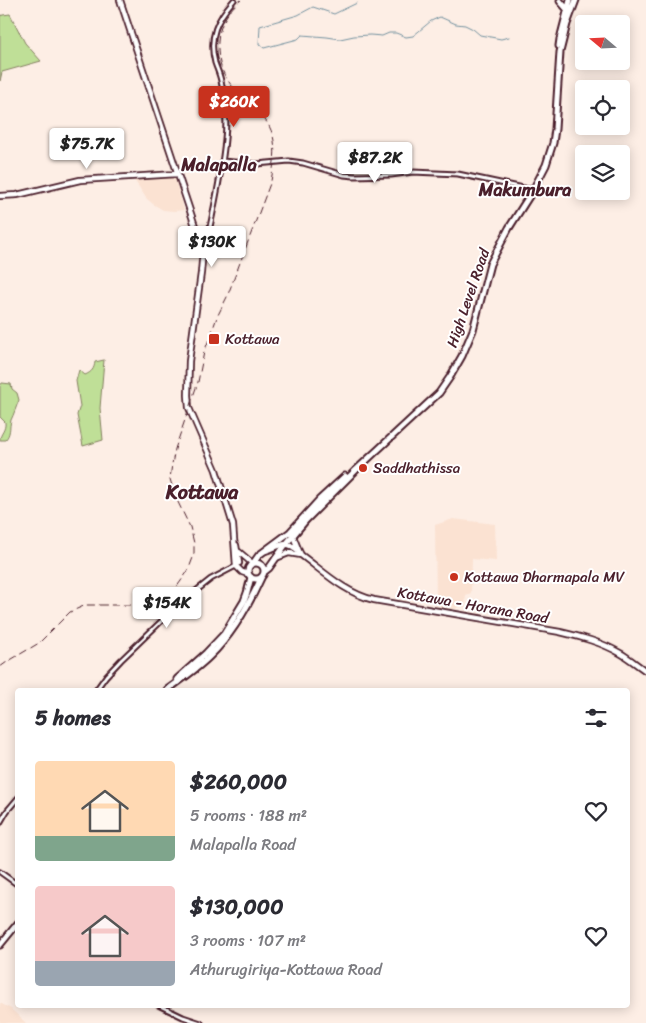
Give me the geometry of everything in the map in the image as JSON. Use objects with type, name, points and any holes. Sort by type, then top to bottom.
[{"type":"highway","name":"High Level Road","points":[[532,190],[544,164],[551,142],[560,39],[570,0]]},
{"type":"highway","name":"High Level Road","points":[[170,688],[210,656],[234,629],[256,591],[263,574],[306,520],[356,470],[439,393],[450,377],[462,356],[472,329],[489,260],[507,226],[532,190],[546,165],[555,130],[560,52],[567,24],[576,0]]},
{"type":"highway","points":[[560,1],[567,9]]},
{"type":"highway","name":"High Level Road","points":[[252,563],[259,555],[290,532],[330,490],[431,398],[440,388],[460,355],[472,329]]},
{"type":"highway","points":[[165,688],[206,653],[224,634],[247,594],[248,569],[252,563],[257,562],[261,565],[263,574],[258,579],[249,576]]},
{"type":"highway","points":[[0,940],[15,925]]},
{"type":"highway","points":[[0,945],[15,926]]},
{"type":"main road","points":[[120,0],[203,250],[189,361],[189,408],[216,470],[233,526],[234,549],[238,564],[242,572],[249,576]]},
{"type":"main road","points":[[0,196],[17,195],[80,180],[177,174]]},
{"type":"main road","points":[[276,558],[290,553],[300,553],[293,536]]},
{"type":"main road","points":[[235,544],[238,551],[238,564]]},
{"type":"main road","points":[[265,551],[286,544]]},
{"type":"main road","name":"Kottawa - Horana Road","points":[[286,544],[354,594],[374,600],[578,636],[612,649],[646,671]]},
{"type":"main road","points":[[238,551],[252,563]]},
{"type":"main road","points":[[238,564],[243,562],[252,563]]},
{"type":"street","points":[[203,250],[207,242],[226,138],[221,80],[215,62],[214,31],[223,12],[234,0]]},
{"type":"street","points":[[222,161],[257,164],[289,161],[354,176],[391,175],[413,172],[458,174],[532,190]]},
{"type":"street","points":[[97,688],[121,660],[178,606],[211,579],[238,564]]},
{"type":"street","points":[[0,823],[15,802]]},
{"type":"street","points":[[0,872],[15,883]]},
{"type":"street","points":[[164,1008],[202,1023]]},
{"type":"shaded area","points":[[174,175],[184,210],[163,210],[153,204],[146,198],[133,178]]},
{"type":"shaded area","name":"Kottawa Dharmapala MV","points":[[453,519],[495,524],[496,561],[472,559],[471,593],[466,595],[465,606],[456,609],[436,606],[435,525]]},
{"type":"shaded area","points":[[0,1003],[11,1009],[26,1023],[0,1023]]},
{"type":"green space","points":[[10,14],[25,43],[41,61],[2,72],[0,81],[0,16]]},
{"type":"green space","points":[[104,360],[100,408],[103,440],[83,446],[77,415],[80,406],[76,381],[79,370],[85,375],[92,370],[95,362]]},
{"type":"green space","points":[[2,383],[11,384],[19,400],[5,440],[0,440],[5,425],[5,422],[0,417],[0,386]]},
{"type":"waterway","points":[[357,3],[334,14],[313,7],[298,15],[260,26],[259,44],[264,48],[298,39],[302,35],[340,39],[354,36],[382,36],[389,33],[396,33],[406,37],[413,36],[431,21],[440,17],[456,24],[465,25],[480,35],[501,39],[509,37]]},
{"type":"railway","points":[[0,667],[39,643],[70,612],[86,605],[140,605],[164,597],[176,588],[188,571],[194,555],[194,543],[190,527],[175,496],[170,479],[175,449],[198,382],[204,352],[271,181],[274,161],[275,147],[268,125],[261,115],[230,84],[220,62],[218,42],[222,24],[228,13],[241,0]]},
{"type":"place","name":"Kottawa","points":[[214,339]]},
{"type":"place","name":"Saddhathissa","points":[[363,468]]},
{"type":"place","name":"Kottawa Dharmapala MV","points":[[454,577]]},
{"type":"district","name":"Malapalla","points":[[219,165]]},
{"type":"district","name":"Makumbura","points":[[525,190]]},
{"type":"district","name":"Kottawa","points":[[202,492]]}]
